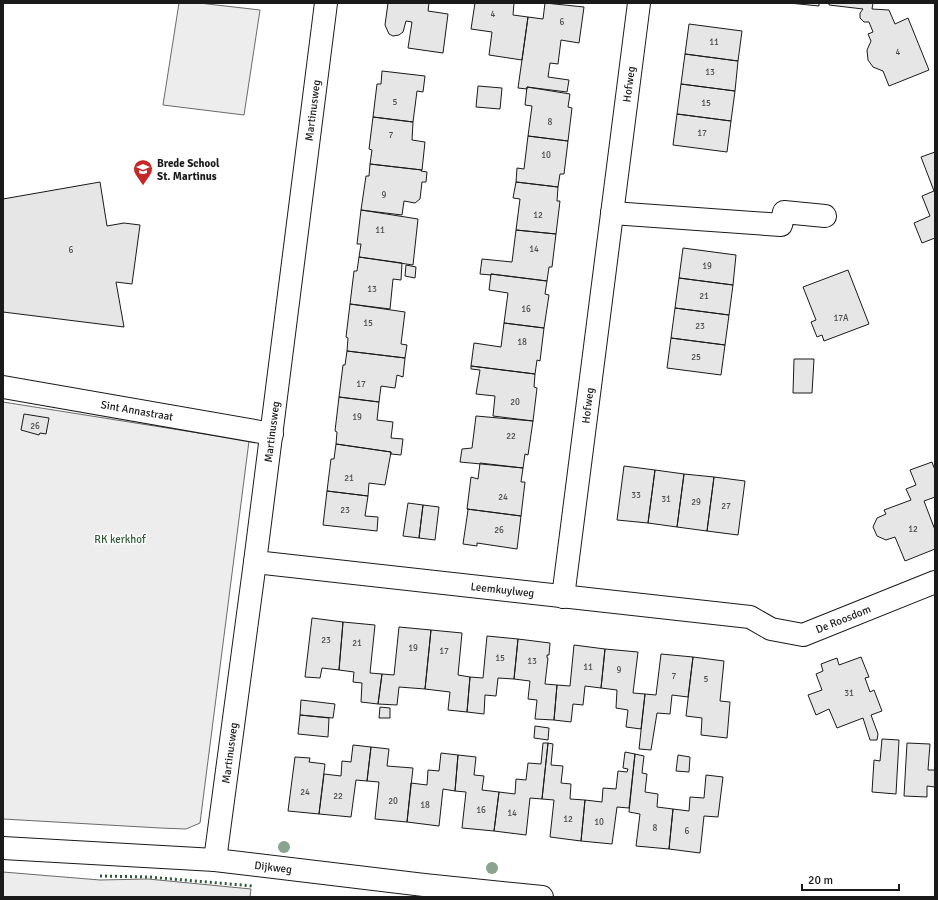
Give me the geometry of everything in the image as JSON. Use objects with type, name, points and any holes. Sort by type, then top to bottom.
[{"type":"street","name":"Martinusweg","points":[[215,860],[272,434],[326,3]]},
{"type":"street","name":"Hofweg","points":[[563,598],[639,3]]},
{"type":"street","points":[[612,213],[781,225],[784,212],[825,216]]},
{"type":"street","name":"Sint Annastraat","points":[[3,387],[272,434]]},
{"type":"street","name":"Leemkuylweg","points":[[255,562],[750,618]]},
{"type":"street","name":"De Roosdom","points":[[750,618],[771,629],[803,635],[935,582]]},
{"type":"street","name":"Dijkweg","points":[[3,848],[215,860],[424,885],[542,897]]},
{"type":"shaded area","points":[[179,3],[199,3],[260,10],[244,115],[163,105]]},
{"type":"shaded area","name":"RK kerkhof","points":[[3,402],[249,441],[200,823],[186,829],[3,819]]},
{"type":"shaded area","points":[[3,872],[100,880],[148,879],[251,889],[250,897],[3,897]]},
{"type":"building","points":[[388,3],[429,3],[428,11],[448,14],[443,53],[408,48],[412,22],[406,21],[403,32],[399,35],[393,36],[389,34],[385,25]]},
{"type":"building","points":[[475,3],[514,3],[513,15],[528,17],[522,60],[489,55],[492,32],[471,29]]},
{"type":"building","points":[[545,3],[584,7],[579,43],[561,40],[558,64],[550,63],[548,77],[569,80],[567,92],[527,87],[527,89],[518,88],[528,17],[543,19]]},
{"type":"building","points":[[789,3],[819,3],[819,6]]},
{"type":"building","points":[[829,3],[873,3],[872,9],[889,10],[895,24],[908,18],[929,70],[889,86],[883,71],[873,67],[868,60],[867,50],[871,41],[868,34],[873,32],[869,22],[864,22],[860,18],[860,13],[863,9],[829,5]]},
{"type":"building","points":[[689,24],[742,31],[738,61],[685,54]]},
{"type":"building","points":[[685,54],[738,61],[735,91],[681,84]]},
{"type":"building","points":[[382,71],[425,76],[423,92],[417,91],[413,122],[373,117],[377,84],[381,84]]},
{"type":"building","points":[[681,84],[735,91],[731,121],[677,114]]},
{"type":"building","points":[[478,86],[502,88],[500,109],[476,107]]},
{"type":"building","points":[[527,87],[570,94],[568,107],[572,108],[568,141],[528,136],[532,106],[525,105]]},
{"type":"building","points":[[677,114],[731,121],[727,152],[673,145]]},
{"type":"building","points":[[373,117],[413,122],[412,140],[425,142],[422,170],[370,164],[372,150],[369,149]]},
{"type":"building","points":[[528,136],[568,141],[564,174],[560,174],[558,187],[516,182],[517,168],[524,169]]},
{"type":"building","points":[[935,152],[935,238],[922,243],[914,223],[930,216],[922,196],[934,191],[921,157]]},
{"type":"building","points":[[370,164],[422,170],[421,171],[427,172],[426,182],[422,182],[420,199],[415,203],[404,201],[402,215],[361,210],[366,176],[369,176]]},
{"type":"building","points":[[100,182],[107,226],[124,223],[140,225],[132,284],[116,282],[124,327],[3,312],[3,199]]},
{"type":"building","points":[[516,182],[558,187],[557,201],[560,201],[556,234],[516,230],[520,199],[513,198]]},
{"type":"building","points":[[361,210],[418,219],[413,265],[359,257],[361,244],[357,244]]},
{"type":"building","points":[[516,230],[556,234],[552,267],[549,267],[547,281],[480,274],[482,259],[512,262]]},
{"type":"building","points":[[683,248],[736,255],[733,285],[679,278]]},
{"type":"building","points":[[359,257],[402,263],[401,280],[393,279],[390,309],[350,304],[354,271],[357,271]]},
{"type":"building","points":[[406,265],[416,267],[415,278],[405,276]]},
{"type":"building","points":[[848,270],[869,324],[824,341],[822,335],[817,337],[811,322],[816,320],[803,287]]},
{"type":"building","points":[[491,274],[547,281],[545,294],[549,295],[544,328],[504,323],[508,293],[489,290]]},
{"type":"building","points":[[679,278],[733,285],[729,315],[675,308]]},
{"type":"building","points":[[350,304],[405,312],[401,344],[407,345],[405,358],[347,351],[348,338],[346,337]]},
{"type":"building","points":[[675,308],[729,315],[725,345],[671,338]]},
{"type":"building","points":[[504,323],[544,328],[540,361],[537,360],[535,374],[471,366],[474,343],[501,347]]},
{"type":"building","points":[[671,338],[725,345],[721,375],[667,368]]},
{"type":"building","points":[[347,351],[405,358],[403,377],[397,375],[395,388],[381,386],[379,402],[339,397],[343,365],[345,365]]},
{"type":"building","points":[[794,359],[814,359],[812,393],[793,393]]},
{"type":"building","points":[[471,366],[535,374],[534,387],[537,388],[533,421],[493,416],[495,396],[476,394],[480,370],[471,369]]},
{"type":"building","points":[[339,397],[379,402],[377,420],[393,422],[391,438],[403,439],[401,455],[391,454],[391,452],[336,444],[337,432],[335,431]]},
{"type":"building","points":[[24,414],[49,418],[46,434],[40,433],[39,435],[21,430]]},
{"type":"building","points":[[476,416],[533,421],[528,455],[525,454],[523,468],[460,462],[462,449],[472,448]]},
{"type":"building","points":[[336,444],[391,452],[385,485],[369,483],[368,496],[327,491],[331,459],[334,459]]},
{"type":"building","points":[[932,462],[935,470],[935,497],[924,501],[935,530],[935,549],[905,561],[895,537],[886,540],[877,536],[873,527],[877,518],[886,514],[884,510],[911,500],[906,489],[916,485],[910,470]]},
{"type":"building","points":[[480,463],[523,468],[521,482],[525,482],[521,516],[467,509],[471,477],[478,479]]},
{"type":"building","points":[[624,466],[655,470],[648,523],[617,520]]},
{"type":"building","points":[[655,470],[684,474],[677,527],[648,523]]},
{"type":"building","points":[[684,474],[714,477],[707,531],[677,527]]},
{"type":"building","points":[[714,477],[745,481],[738,535],[707,531]]},
{"type":"building","points":[[327,491],[368,496],[365,516],[378,517],[377,531],[323,525]]},
{"type":"building","points":[[408,503],[423,505],[419,538],[403,536]]},
{"type":"building","points":[[423,505],[439,507],[435,540],[419,538]]},
{"type":"building","points":[[467,509],[521,516],[517,549],[477,543],[477,546],[463,544]]},
{"type":"building","points":[[312,618],[343,622],[339,670],[322,668],[320,678],[305,677]]},
{"type":"building","points":[[343,622],[375,625],[370,673],[382,674],[378,704],[361,702],[362,683],[353,682],[354,672],[339,670]]},
{"type":"building","points":[[399,627],[431,630],[425,689],[399,687],[397,705],[378,704],[382,674],[394,675]]},
{"type":"building","points":[[431,630],[462,633],[458,675],[470,677],[467,712],[448,710],[450,692],[425,689]]},
{"type":"building","points":[[487,636],[518,639],[514,679],[498,678],[496,696],[485,695],[484,714],[467,712],[470,677],[483,678]]},
{"type":"building","points":[[518,639],[550,643],[549,655],[547,655],[548,658],[545,684],[557,685],[554,720],[535,719],[537,700],[528,699],[530,681],[514,679]]},
{"type":"building","points":[[574,645],[605,649],[601,688],[585,686],[583,705],[573,704],[571,722],[554,720],[557,685],[570,686]]},
{"type":"building","points":[[605,649],[638,652],[633,693],[645,694],[641,729],[626,727],[628,710],[616,708],[617,690],[601,688]]},
{"type":"building","points":[[661,654],[693,657],[688,697],[672,695],[670,714],[657,713],[651,750],[639,749],[645,694],[656,695]]},
{"type":"building","points":[[693,657],[724,661],[720,701],[730,702],[727,738],[701,735],[702,718],[686,716]]},
{"type":"building","points":[[861,657],[869,677],[865,678],[870,692],[874,690],[882,711],[871,715],[878,734],[877,740],[870,740],[863,718],[837,728],[829,709],[816,715],[808,695],[822,690],[816,674],[823,671],[821,664],[837,658],[839,665]]},
{"type":"building","points":[[301,700],[335,704],[333,718],[300,715]]},
{"type":"building","points":[[380,707],[390,708],[390,718],[379,718]]},
{"type":"building","points":[[300,715],[329,718],[328,737],[298,734]]},
{"type":"building","points":[[535,726],[549,728],[548,740],[534,738]]},
{"type":"building","points":[[882,739],[899,740],[896,794],[872,792],[874,760],[880,761]]},
{"type":"building","points":[[543,743],[548,743],[542,799],[530,798],[526,835],[494,831],[499,792],[515,794],[516,779],[526,780],[528,763],[541,764]]},
{"type":"building","points":[[548,743],[553,744],[551,765],[563,766],[561,783],[571,784],[570,799],[585,800],[581,841],[550,837],[554,800],[542,799]]},
{"type":"building","points":[[907,743],[930,744],[928,770],[935,770],[935,787],[927,786],[927,797],[904,796]]},
{"type":"building","points":[[353,745],[371,747],[367,781],[356,780],[351,817],[319,814],[324,774],[341,776],[342,761],[351,762]]},
{"type":"building","points":[[371,747],[389,749],[387,766],[413,768],[407,822],[375,819],[379,782],[367,781]]},
{"type":"building","points":[[625,752],[635,754],[629,808],[617,807],[612,844],[581,841],[585,800],[602,802],[603,788],[616,789],[618,771],[627,772],[628,769],[623,768]]},
{"type":"building","points":[[441,753],[458,755],[455,791],[443,789],[439,826],[407,822],[411,783],[427,785],[428,770],[439,771]]},
{"type":"building","points":[[635,754],[644,756],[642,773],[647,774],[645,792],[658,794],[657,807],[673,809],[669,849],[636,846],[640,814],[629,812]]},
{"type":"building","points":[[458,755],[476,757],[474,775],[484,776],[482,790],[499,792],[494,831],[462,828],[466,792],[455,791]]},
{"type":"building","points":[[678,755],[690,757],[689,772],[676,771]]},
{"type":"building","points":[[295,757],[310,758],[309,762],[325,764],[319,814],[288,811]]},
{"type":"building","points":[[706,775],[723,777],[718,817],[704,816],[700,853],[669,849],[673,809],[689,811],[690,797],[704,798]]},
{"type":"hedge","points":[[100,876],[149,877],[253,886]]},
{"type":"place","name":"Brede School St. Martinus","points":[[143,186]]}]
